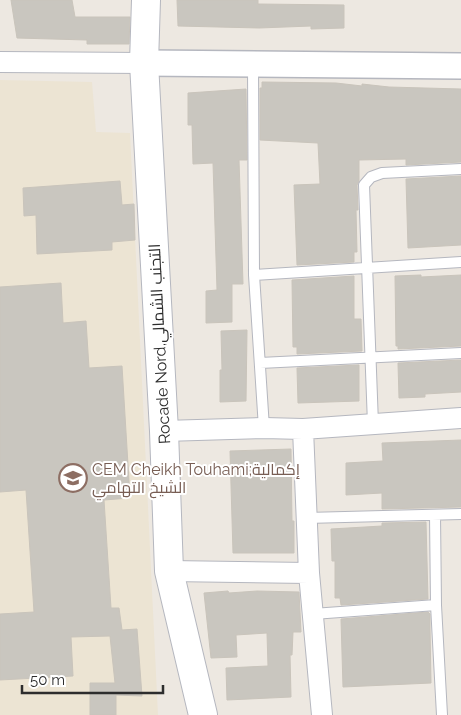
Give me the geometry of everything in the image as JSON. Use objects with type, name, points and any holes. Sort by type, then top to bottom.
[{"type":"main road","name":"Rocade Nord,التجنب الشمالي","points":[[146,0],[144,63],[164,431],[169,571],[203,715]]},
{"type":"street","points":[[0,62],[461,66]]},
{"type":"street","points":[[164,431],[264,428],[303,430],[461,418]]},
{"type":"street","points":[[303,430],[306,518],[322,715]]},
{"type":"street","points":[[169,571],[310,573]]},
{"type":"lane","points":[[254,63],[254,275],[264,428]]},
{"type":"lane","points":[[373,424],[364,185],[371,177],[382,173],[461,169]]},
{"type":"lane","points":[[254,275],[461,262]]},
{"type":"lane","points":[[260,363],[461,353]]},
{"type":"lane","points":[[306,518],[461,514]]},
{"type":"lane","points":[[435,515],[436,605],[442,715]]},
{"type":"lane","points":[[313,614],[436,605]]},
{"type":"shaded area","name":"CEM Cheikh Touhami;إكمالية الشيخ التهامي","points":[[0,80],[92,82],[96,132],[130,133],[158,715],[0,715]]},
{"type":"building","points":[[11,0],[72,0],[75,17],[130,17],[129,44],[87,44],[87,40],[17,38]]},
{"type":"building","points":[[177,0],[258,0],[258,4],[344,5],[344,28],[311,29],[311,26],[259,28],[178,26]]},
{"type":"building","points":[[262,82],[336,83],[362,86],[362,84],[389,87],[461,89],[461,162],[406,165],[406,159],[359,160],[358,210],[356,210],[357,252],[354,252],[354,262],[297,265],[294,185],[320,184],[318,143],[260,140],[260,88],[262,88]]},
{"type":"building","points":[[246,89],[247,160],[239,160],[243,284],[232,284],[232,322],[206,323],[206,291],[217,290],[213,163],[193,164],[192,125],[188,125],[188,93]]},
{"type":"building","points":[[461,176],[461,245],[408,248],[406,179]]},
{"type":"building","points":[[120,181],[122,205],[134,204],[135,240],[112,242],[112,250],[37,254],[36,215],[24,216],[23,188]]},
{"type":"building","points":[[421,275],[421,277],[461,275],[461,346],[398,349],[398,346],[396,346],[395,276]]},
{"type":"building","points":[[354,276],[354,319],[361,319],[362,351],[297,354],[297,347],[293,347],[292,280]]},
{"type":"building","points":[[61,283],[63,323],[86,321],[89,368],[122,366],[130,498],[104,500],[111,608],[119,608],[122,630],[137,629],[142,696],[116,695],[116,715],[90,715],[90,683],[115,683],[110,636],[71,637],[73,676],[0,680],[0,614],[34,612],[26,490],[0,492],[0,287]]},
{"type":"building","points":[[247,330],[246,401],[220,402],[220,370],[222,370],[221,331]]},
{"type":"building","points":[[461,360],[461,392],[425,394],[425,397],[399,398],[398,363]]},
{"type":"building","points":[[359,365],[359,401],[298,403],[297,368]]},
{"type":"building","points":[[461,440],[461,507],[382,509],[382,493],[346,495],[346,463],[383,461],[382,443]]},
{"type":"building","points":[[291,449],[294,553],[233,553],[230,451]]},
{"type":"building","points":[[426,522],[428,599],[341,605],[340,598],[335,598],[335,561],[332,561],[331,529],[382,526],[382,523]]},
{"type":"building","points":[[228,591],[229,593],[257,591],[299,592],[301,632],[293,632],[292,655],[290,655],[291,697],[227,700],[226,668],[268,666],[267,633],[236,635],[237,657],[211,658],[204,593]]},
{"type":"building","points":[[428,612],[430,614],[431,683],[343,687],[341,619]]},
{"type":"place","name":"CEM Cheikh Touhami;إكمالية الشيخ التهامي","points":[[73,478]]}]
